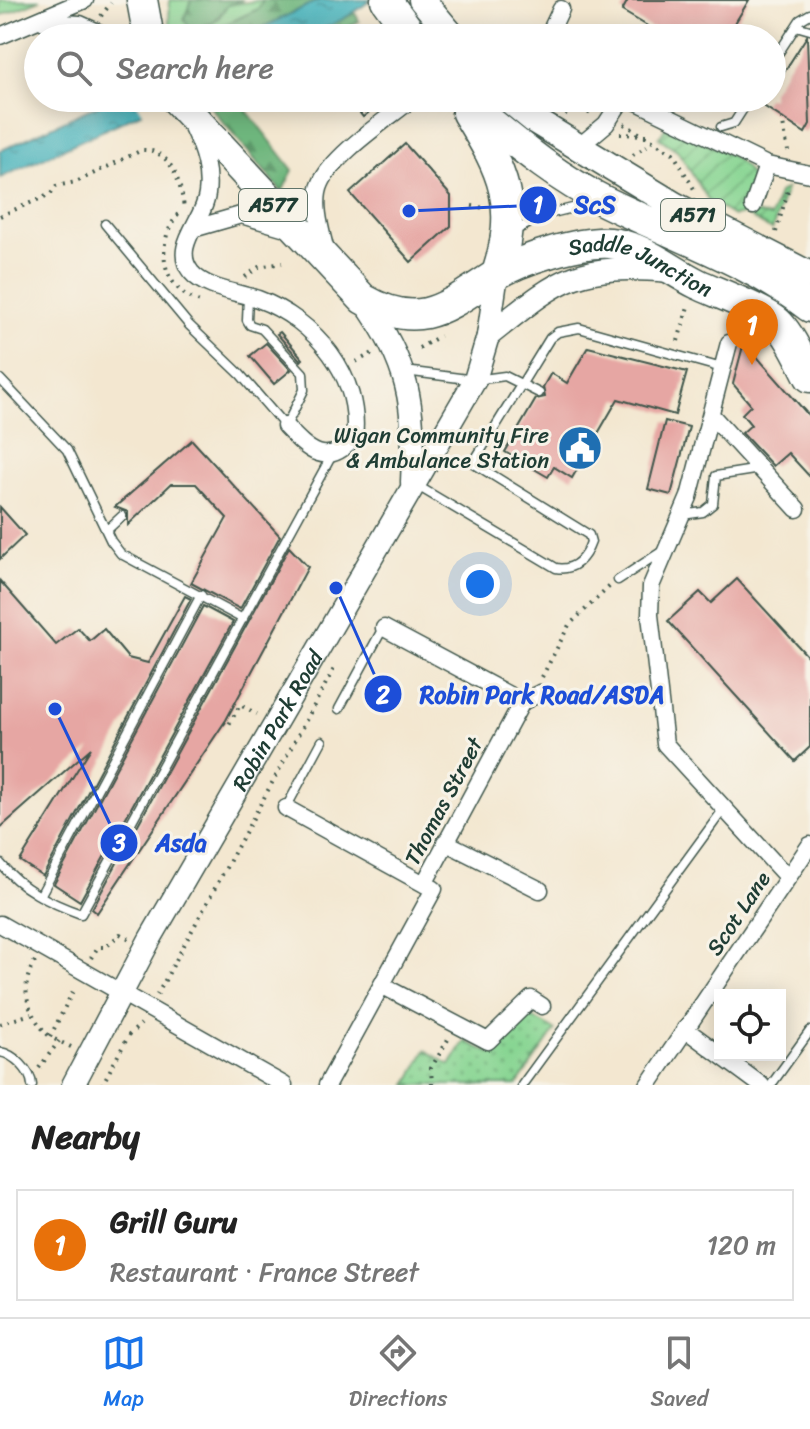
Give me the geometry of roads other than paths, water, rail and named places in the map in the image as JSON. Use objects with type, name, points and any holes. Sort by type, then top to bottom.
[{"type":"highway","points":[[142,0],[146,24]]},
{"type":"highway","points":[[386,0],[404,24]]},
{"type":"highway","name":"Saddle Junction","points":[[187,112],[363,299],[400,316],[431,312],[457,303],[497,274],[551,253],[610,243],[645,252],[674,284],[779,323]]},
{"type":"highway","points":[[467,112],[496,161],[507,192],[508,234],[497,274]]},
{"type":"highway","points":[[476,112],[534,158],[603,200],[701,245],[810,307]]},
{"type":"highway","points":[[779,323],[810,377]]},
{"type":"main road","points":[[422,0],[442,24]]},
{"type":"main road","name":"A571","points":[[524,112],[674,205],[810,275]]},
{"type":"main road","points":[[779,323],[810,333]]},
{"type":"street","points":[[32,24],[85,0]]},
{"type":"street","points":[[554,24],[561,9]]},
{"type":"street","points":[[37,22],[80,24]]},
{"type":"street","points":[[0,36],[24,27]]},
{"type":"street","points":[[183,112],[202,150],[208,180],[206,203],[184,255],[194,276],[293,318],[322,343],[344,371],[355,402],[354,438],[343,450],[332,455],[305,448],[285,426]]},
{"type":"street","points":[[329,264],[319,217],[320,184],[336,163],[396,112]]},
{"type":"street","points":[[581,145],[598,132],[614,112]]},
{"type":"street","points":[[655,112],[767,165],[802,172]]},
{"type":"street","points":[[753,206],[767,165]]},
{"type":"street","points":[[196,228],[241,215],[270,221],[305,238]]},
{"type":"street","name":"A577","points":[[488,336],[541,293],[584,272],[625,266],[674,284]]},
{"type":"street","name":"Robin Park Road","points":[[73,1085],[121,993],[412,483],[445,435],[475,380],[488,336],[497,274]]},
{"type":"street","name":"Robin Park Road","points":[[363,299],[385,330],[404,371],[413,410],[412,483]]},
{"type":"street","points":[[729,343],[689,497],[665,550],[649,601],[665,744],[788,878]]},
{"type":"street","points":[[712,416],[797,509]]},
{"type":"street","points":[[384,628],[522,702],[540,693]]},
{"type":"street","name":"Thomas Street","points":[[327,1085],[434,889],[424,884],[522,702]]},
{"type":"street","points":[[286,808],[424,884]]},
{"type":"street","points":[[445,842],[540,890]]},
{"type":"street","name":"Scot Lane","points":[[648,1085],[810,845]]},
{"type":"street","points":[[0,924],[284,1085]]},
{"type":"street","points":[[383,986],[488,1041],[531,999],[542,1006]]},
{"type":"street","points":[[685,1029],[761,1085]]},
{"type":"lane","points":[[786,41],[796,26],[810,14]]},
{"type":"lane","points":[[796,26],[810,30]]},
{"type":"lane","points":[[721,127],[734,123],[741,112]]},
{"type":"lane","points":[[508,234],[548,214],[603,200]]},
{"type":"lane","points":[[105,224],[189,325],[240,374],[285,426],[304,390],[303,373],[262,329],[250,325],[247,320],[248,297]]},
{"type":"lane","points":[[412,483],[556,568],[570,568],[584,559],[591,542],[589,535],[473,463],[550,338],[569,328],[723,368]]},
{"type":"lane","points":[[404,371],[475,380],[505,376],[539,393]]},
{"type":"lane","points":[[0,379],[67,450],[121,554],[243,619]]},
{"type":"lane","points":[[0,863],[13,879],[40,896],[81,914],[332,455]]},
{"type":"lane","points":[[681,515],[703,512],[713,504],[716,476],[760,469]]},
{"type":"lane","points":[[107,530],[122,516]]},
{"type":"lane","points":[[618,580],[665,550]]},
{"type":"lane","points":[[40,896],[201,595]]},
{"type":"lane","points":[[339,709],[384,628]]},
{"type":"lane","points":[[286,808],[322,741]]},
{"type":"lane","points":[[522,1085],[723,810]]},
{"type":"lane","points":[[771,1085],[810,1031]]},
{"type":"lane","points":[[0,1052],[8,1053],[31,1074],[32,1085]]},
{"type":"water","points":[[319,0],[371,0],[334,24],[270,24]]},
{"type":"water","points":[[83,112],[143,112],[0,178],[0,151]]},
{"type":"place","name":"ScS","points":[[409,211]]},
{"type":"place","name":"Grill Guru","points":[[752,365]]},
{"type":"place","name":"Wigan Community Fire & Ambulance Station","points":[[580,448]]},
{"type":"place","name":"Robin Park Road/ASDA","points":[[336,588]]},
{"type":"place","name":"Asda","points":[[55,709]]}]
